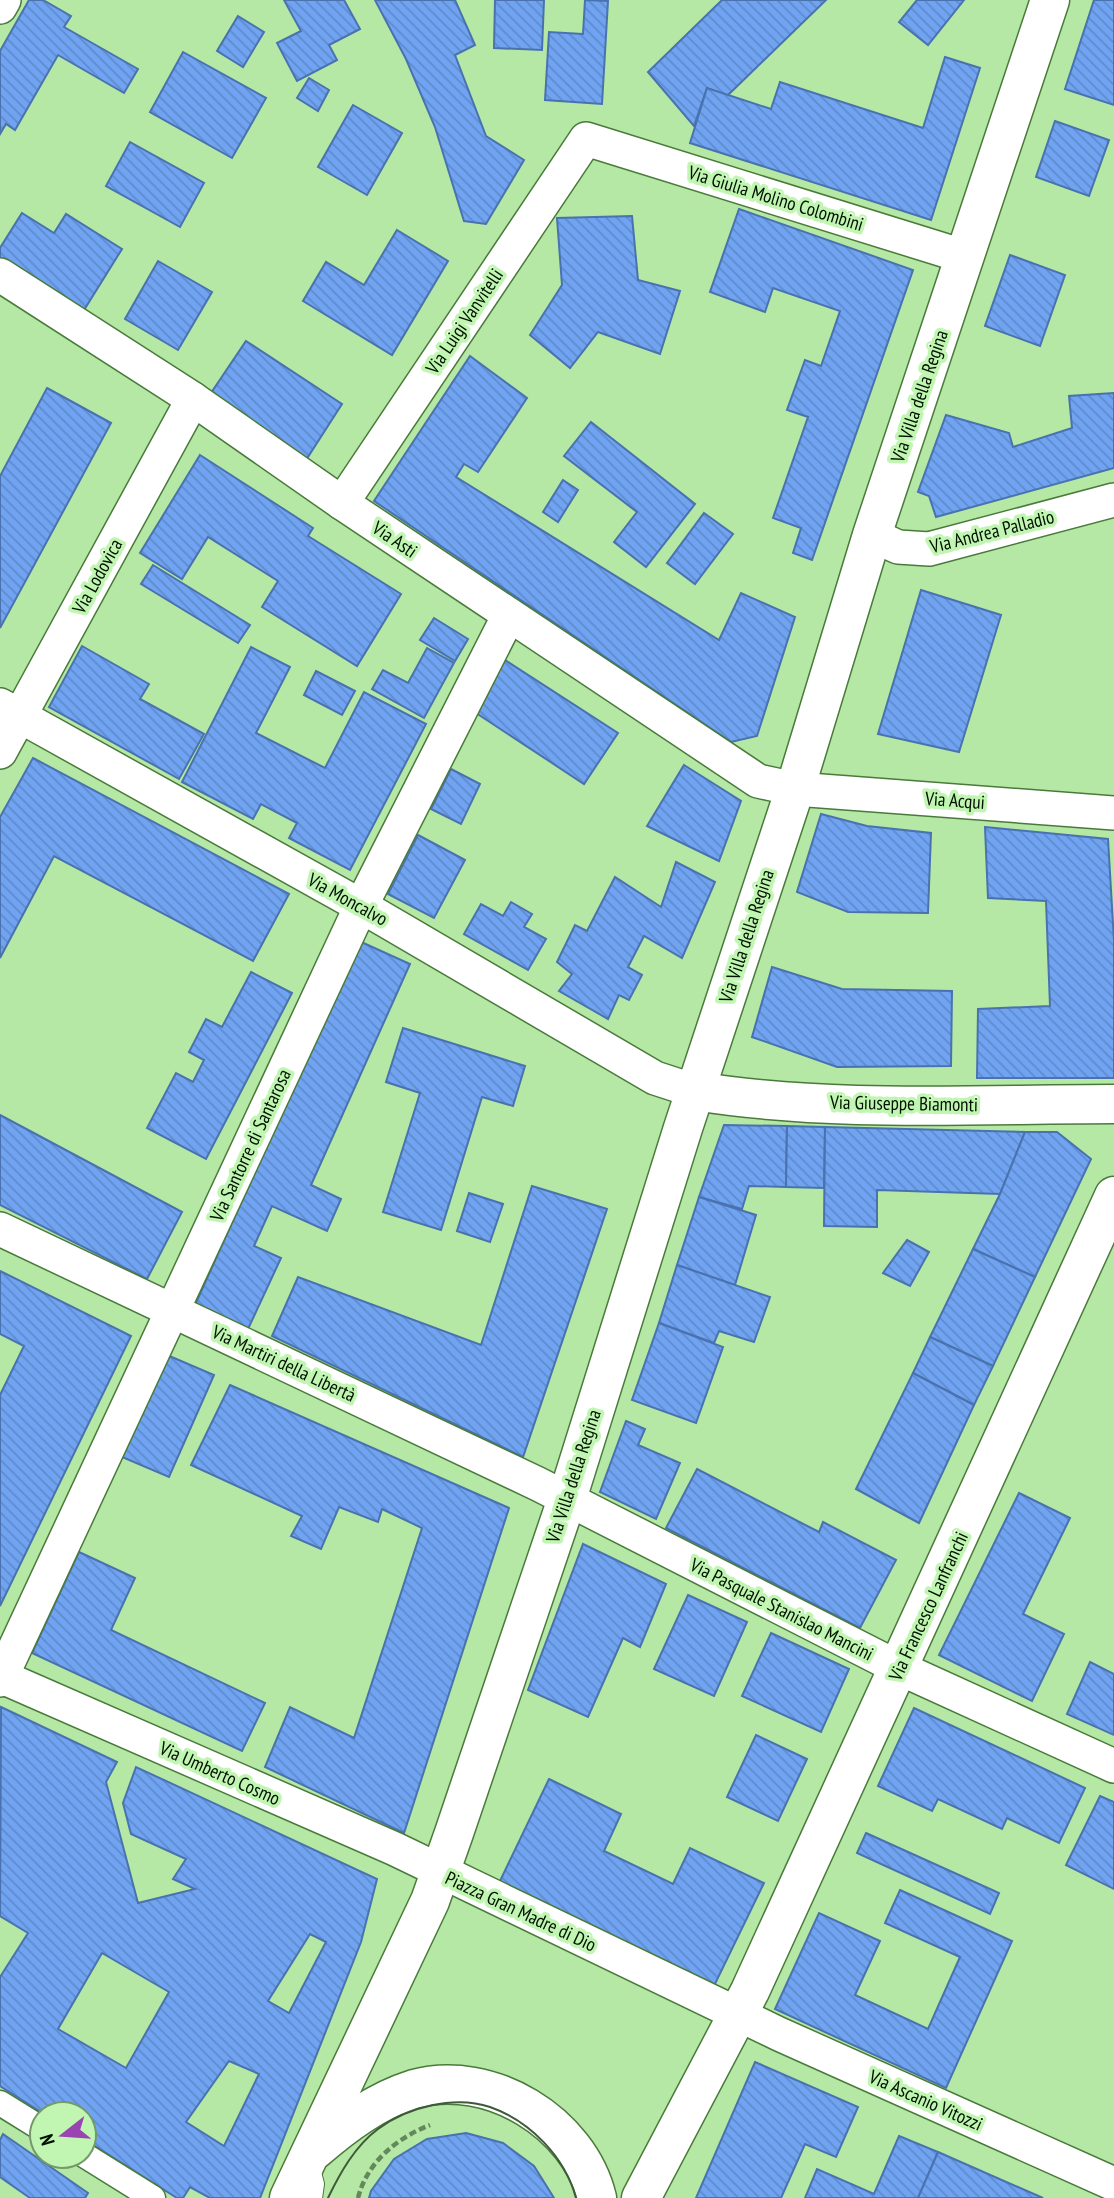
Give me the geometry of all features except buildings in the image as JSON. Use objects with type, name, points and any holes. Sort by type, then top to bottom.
[{"type":"street","points":[[0,7],[4,0]]},
{"type":"street","name":"Via Villa della Regina","points":[[440,1871],[567,1499],[695,1091],[795,789],[872,535],[1050,0]]},
{"type":"street","name":"Via Giulia Molino Colombini","points":[[586,139],[966,257]]},
{"type":"street","name":"Via Luigi Vanvitelli","points":[[342,503],[586,139]]},
{"type":"street","name":"Via Asti","points":[[0,275],[193,399],[342,503],[758,782],[795,789]]},
{"type":"street","name":"Via Lodovica","points":[[0,752],[10,711],[193,399]]},
{"type":"street","name":"Via Andrea Palladio","points":[[872,535],[898,547],[929,548],[1114,500]]},
{"type":"street","name":"Via Santorre di Santarosa","points":[[1,1677],[361,906],[509,615]]},
{"type":"street","name":"Via Moncalvo","points":[[10,711],[361,906],[655,1078],[695,1091]]},
{"type":"street","name":"Via Acqui","points":[[795,789],[1114,813]]},
{"type":"street","name":"Via Giuseppe Biamonti","points":[[695,1091],[744,1098],[859,1105],[1114,1104]]},
{"type":"street","name":"Via Francesco Lanfranchi","points":[[738,2014],[900,1668],[1114,1196]]},
{"type":"street","name":"Via Martiri della Libertà","points":[[0,1229],[567,1499]]},
{"type":"street","name":"Via Pasquale Stanislao Mancini","points":[[567,1499],[900,1668],[1114,1766]]},
{"type":"street","name":"Via Umberto Cosmo","points":[[1,1677],[440,1871]]},
{"type":"street","name":"Piazza Gran Madre di Dio","points":[[289,2198],[430,1902],[440,1871],[738,2014]]},
{"type":"street","points":[[642,2198],[738,2014]]},
{"type":"street","name":"Via Ascanio Vitozzi","points":[[738,2014],[1114,2184]]},
{"type":"street","points":[[308,2155],[346,2123],[397,2095],[417,2088],[439,2085],[482,2089],[521,2103],[554,2127],[584,2165],[597,2198]]},
{"type":"street","points":[[0,2103],[28,2120]]},
{"type":"street","points":[[98,2164],[153,2198]]},
{"type":"lane","points":[[308,2155],[315,2184],[313,2198]]},
{"type":"path","points":[[358,2198],[361,2186],[381,2155],[415,2131],[433,2124]]},
{"type":"tram line","points":[[328,2198],[355,2152],[378,2129],[417,2109],[462,2102],[505,2113],[532,2131],[564,2168],[576,2198]]}]
